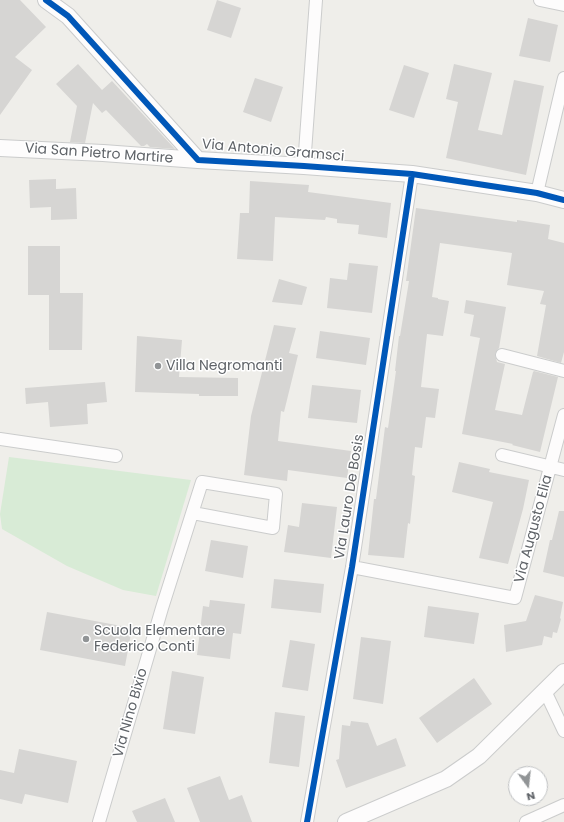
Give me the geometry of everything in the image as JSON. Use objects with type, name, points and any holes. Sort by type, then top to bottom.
[{"type":"street","name":"Via Antonio Gramsci","points":[[46,0],[68,16],[198,160],[412,174],[537,193],[564,200]]},
{"type":"street","points":[[304,166],[316,0]]},
{"type":"street","points":[[540,0],[564,5]]},
{"type":"street","points":[[537,193],[564,78]]},
{"type":"street","name":"Via San Pietro Martire","points":[[0,148],[103,153],[198,160]]},
{"type":"street","name":"Via Lauro De Bosis","points":[[307,822],[352,567],[412,174]]},
{"type":"street","points":[[502,355],[564,371]]},
{"type":"street","name":"Via Augusto Elia","points":[[352,567],[515,598],[564,415]]},
{"type":"street","points":[[0,439],[116,456]]},
{"type":"street","points":[[502,455],[564,470]]},
{"type":"street","name":"Via Nino Bixio","points":[[99,822],[162,608],[202,482],[276,494],[273,528],[193,513]]},
{"type":"street","points":[[346,822],[446,779],[479,756],[564,672]]},
{"type":"street","points":[[545,691],[564,731]]},
{"type":"street","points":[[526,822],[564,805]]},
{"type":"green space","points":[[9,457],[191,480],[156,596],[123,590],[67,566],[2,529],[0,514]]},
{"type":"building","points":[[0,0],[20,0],[46,27],[15,57],[32,70],[0,115]]},
{"type":"building","points":[[217,0],[241,8],[231,38],[207,30]]},
{"type":"building","points":[[528,18],[558,25],[550,62],[519,56]]},
{"type":"building","points":[[78,64],[102,90],[112,81],[175,149],[150,147],[147,144],[141,146],[106,110],[102,113],[93,103],[85,143],[70,142],[77,106],[56,84]]},
{"type":"building","points":[[454,64],[492,73],[478,130],[502,135],[514,80],[544,86],[526,175],[446,158],[458,102],[446,99]]},
{"type":"building","points":[[404,65],[429,73],[414,118],[389,110]]},
{"type":"building","points":[[255,78],[283,87],[271,122],[243,112]]},
{"type":"building","points":[[56,179],[56,189],[76,188],[77,219],[51,220],[51,207],[30,208],[29,180]]},
{"type":"building","points":[[250,181],[309,185],[308,192],[391,203],[387,238],[358,234],[359,225],[337,223],[337,219],[326,217],[325,220],[275,217],[273,261],[237,259],[240,213],[249,213]]},
{"type":"building","points":[[416,208],[550,225],[548,239],[564,243],[564,352],[561,363],[537,356],[546,305],[540,304],[544,291],[507,285],[512,253],[440,243],[432,297],[449,301],[443,336],[427,334],[421,387],[439,389],[435,418],[426,417],[422,448],[415,447],[412,475],[415,476],[410,524],[408,523],[404,558],[368,555],[374,499],[376,499],[385,427],[388,428],[399,336],[409,281],[406,281]]},
{"type":"building","points":[[28,246],[60,246],[60,293],[83,293],[82,350],[49,350],[49,295],[28,295]]},
{"type":"building","points":[[349,263],[378,266],[372,313],[327,308],[330,278],[347,280]]},
{"type":"building","points":[[279,279],[307,287],[302,305],[272,302]]},
{"type":"building","points":[[466,300],[506,307],[499,348],[495,354],[497,362],[505,364],[495,410],[522,415],[533,372],[558,377],[540,452],[512,445],[513,444],[462,434],[480,338],[470,336],[474,315],[464,313]]},
{"type":"building","points":[[274,325],[296,328],[289,353],[298,355],[284,412],[281,411],[278,441],[351,451],[347,478],[288,470],[287,481],[244,475],[251,416]]},
{"type":"building","points":[[320,331],[370,338],[366,365],[316,358]]},
{"type":"building","name":"Villa Negromanti","points":[[137,336],[182,340],[179,377],[238,378],[238,396],[199,396],[199,394],[135,392]]},
{"type":"building","points":[[105,382],[107,402],[87,404],[88,424],[50,427],[48,402],[26,404],[25,388]]},
{"type":"building","points":[[312,385],[361,390],[357,423],[308,418]]},
{"type":"building","points":[[459,462],[490,469],[489,472],[529,480],[523,509],[508,564],[479,558],[493,502],[452,492]]},
{"type":"building","points":[[302,503],[337,507],[331,558],[284,552],[288,525],[299,527]]},
{"type":"building","points":[[559,511],[564,511],[564,577],[543,572],[550,540],[552,540]]},
{"type":"building","points":[[211,540],[248,546],[243,578],[205,571]]},
{"type":"building","points":[[274,579],[324,584],[321,613],[271,608]]},
{"type":"building","points":[[535,595],[563,602],[561,619],[557,633],[553,632],[552,638],[544,636],[542,645],[506,652],[504,625],[526,621]]},
{"type":"building","points":[[210,600],[245,604],[241,634],[233,633],[230,659],[197,655],[203,606],[209,607]]},
{"type":"building","points":[[428,606],[479,613],[474,644],[424,637]]},
{"type":"building","name":"Scuola Elementare Federico Conti","points":[[47,612],[132,628],[125,666],[40,650]]},
{"type":"building","points":[[361,637],[391,641],[383,704],[353,699]]},
{"type":"building","points":[[290,640],[315,644],[308,691],[282,687]]},
{"type":"building","points":[[172,671],[204,677],[195,734],[163,729]]},
{"type":"building","points":[[474,678],[492,704],[437,743],[419,718]]},
{"type":"building","points":[[275,712],[305,716],[299,767],[269,763]]},
{"type":"building","points":[[351,721],[368,723],[377,746],[396,738],[406,766],[346,788],[336,760],[339,759],[342,725],[350,726]]},
{"type":"building","points":[[19,749],[77,761],[68,803],[25,794],[22,804],[0,799],[0,770],[14,773]]},
{"type":"building","points":[[220,776],[229,800],[242,795],[252,822],[200,822],[187,788]]},
{"type":"building","points":[[165,798],[175,822],[137,822],[132,811]]},
{"type":"cycle path","points":[[46,0],[68,16],[198,160],[412,174],[537,193],[564,200]]},
{"type":"cycle path","points":[[307,822],[352,567],[412,174]]},
{"type":"place","name":"Villa Negromanti","points":[[158,366]]},
{"type":"place","name":"Scuola Elementare Federico Conti","points":[[86,639]]}]
